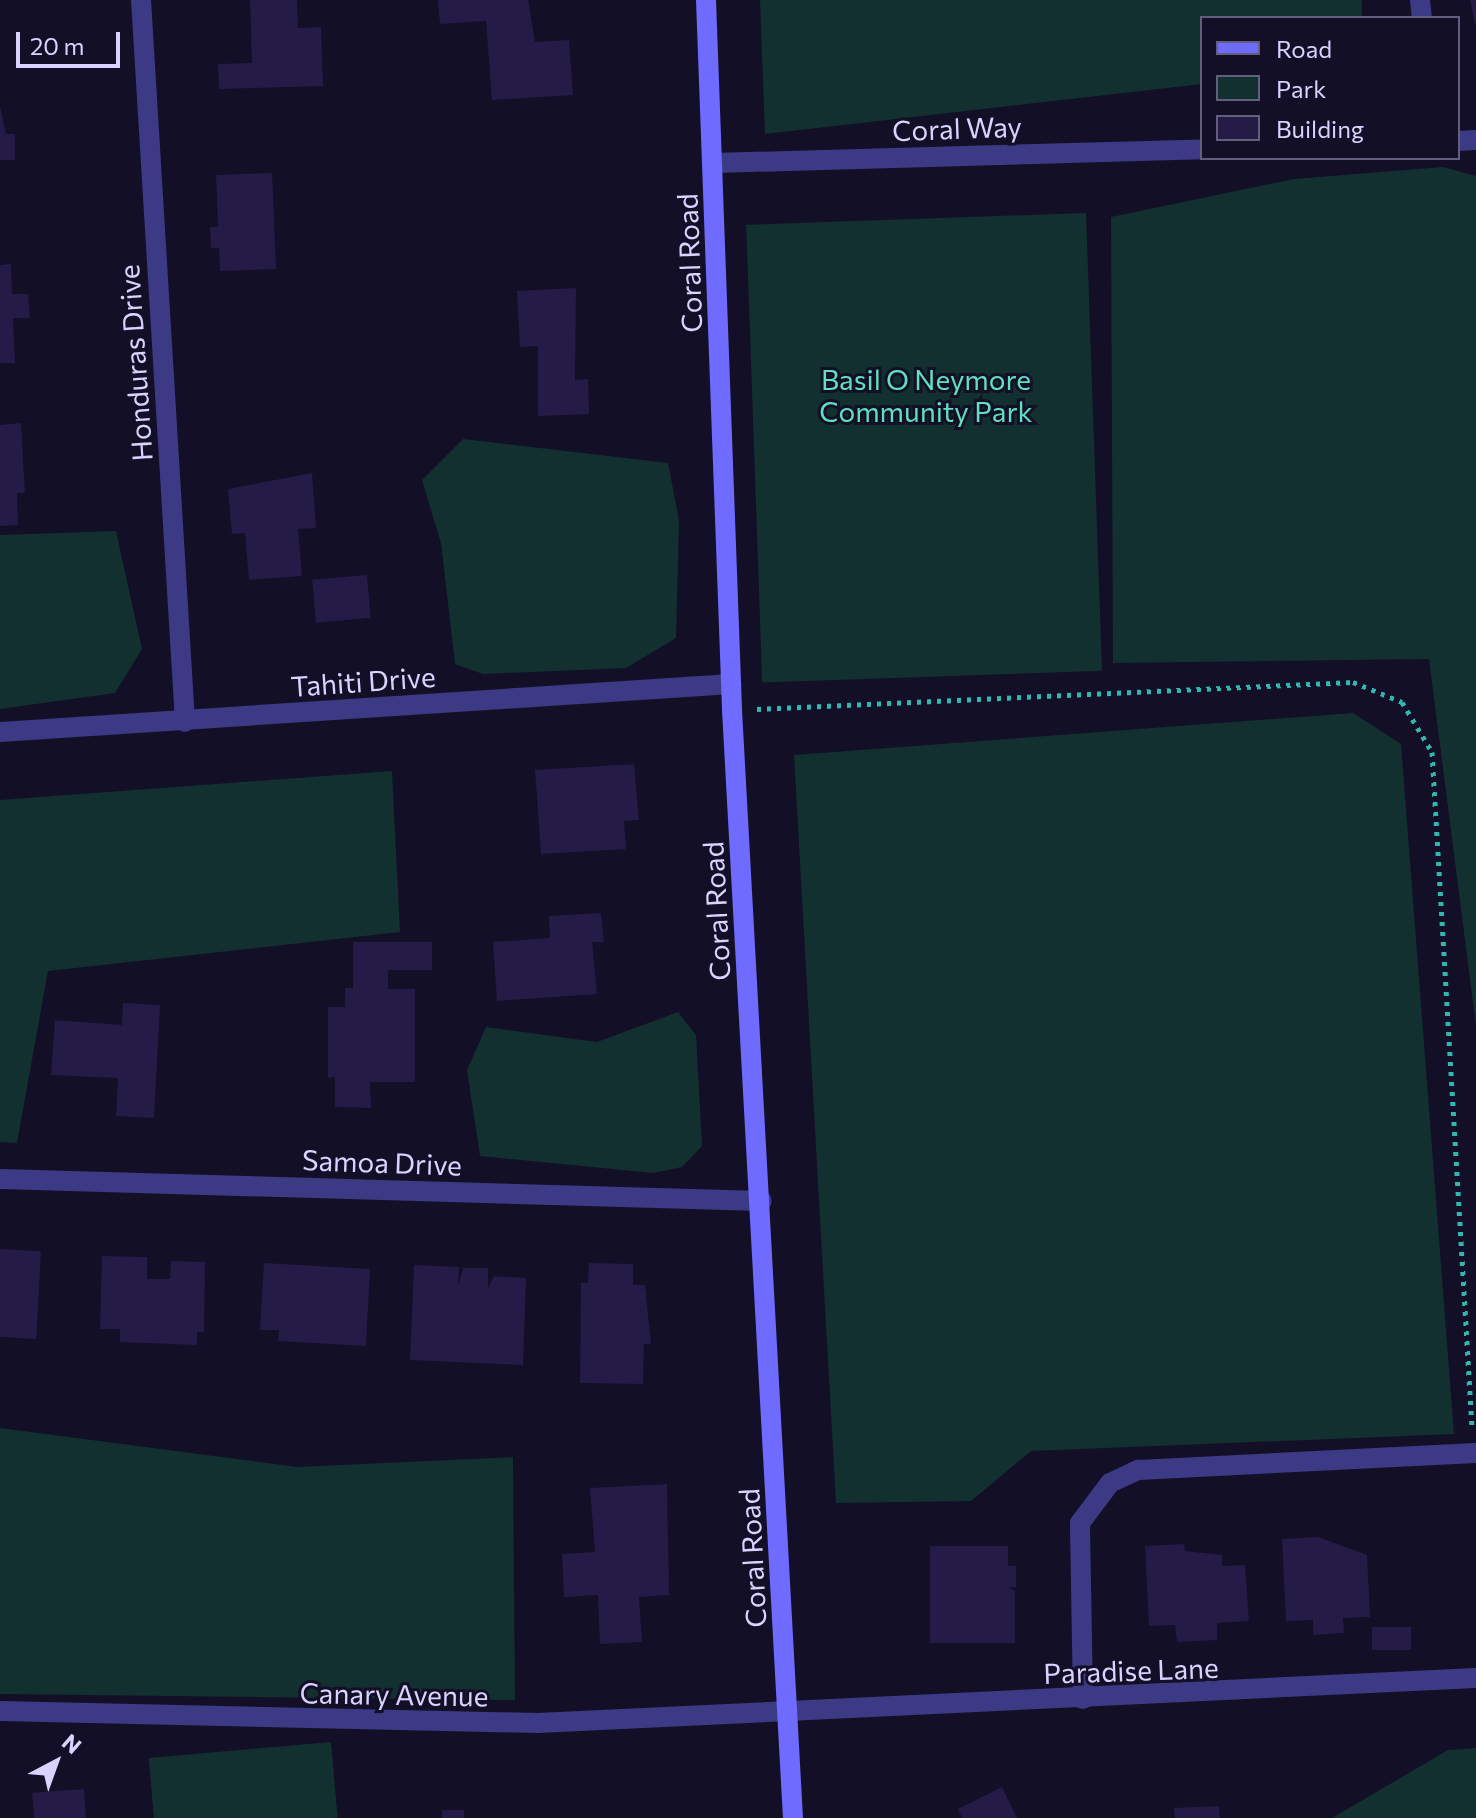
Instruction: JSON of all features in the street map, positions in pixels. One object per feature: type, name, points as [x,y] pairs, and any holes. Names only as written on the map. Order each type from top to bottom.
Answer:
[{"type":"street","name":"Honduras Drive","points":[[141,0],[185,722]]},
{"type":"street","name":"Coral Road","points":[[706,0],[732,710],[762,1201],[793,1818]]},
{"type":"street","name":"Coral Way","points":[[714,163],[1200,149]]},
{"type":"street","name":"Tahiti Drive","points":[[0,732],[731,684]]},
{"type":"street","name":"Samoa Drive","points":[[0,1179],[762,1201]]},
{"type":"street","points":[[1083,1699],[1080,1523],[1110,1483],[1138,1470],[1474,1453]]},
{"type":"street","name":"Paradise Lane","points":[[788,1716],[1476,1678]]},
{"type":"street","name":"Canary Avenue","points":[[0,1711],[538,1723],[788,1716]]},
{"type":"path","points":[[732,710],[1353,682],[1402,702],[1432,752],[1474,1453]]},
{"type":"green space","points":[[760,0],[1362,0],[1362,16],[1200,16],[1200,84],[765,134]]},
{"type":"green space","points":[[1443,167],[1476,176],[1476,1026],[1429,659],[1113,663],[1111,217],[1294,179]]},
{"type":"green space","name":"Basil O Neymore Community Park","points":[[1086,213],[1102,671],[762,683],[746,225]]},
{"type":"green space","points":[[463,439],[668,463],[679,520],[676,638],[626,668],[483,674],[455,664],[441,543],[422,480]]},
{"type":"green space","points":[[116,531],[142,649],[115,693],[0,709],[0,535]]},
{"type":"green space","points":[[1353,713],[1401,744],[1454,1434],[1031,1451],[971,1501],[836,1503],[794,755]]},
{"type":"green space","points":[[392,771],[400,932],[48,971],[17,1143],[0,1142],[0,800]]},
{"type":"green space","points":[[678,1012],[696,1035],[702,1146],[682,1167],[653,1173],[480,1156],[467,1070],[486,1027],[597,1042]]},
{"type":"green space","points":[[0,1428],[297,1467],[513,1457],[515,1700],[0,1694]]},
{"type":"green space","points":[[331,1742],[338,1818],[154,1818],[149,1758]]},
{"type":"green space","points":[[1476,1748],[1476,1818],[1332,1818],[1448,1750]]},
{"type":"building","points":[[250,0],[297,0],[298,28],[321,27],[323,86],[219,89],[218,64],[252,63]]},
{"type":"building","points":[[438,0],[528,0],[535,42],[569,40],[573,95],[492,100],[486,21],[440,24]]},
{"type":"building","points":[[1470,0],[1476,0],[1476,24],[1475,24]]},
{"type":"building","points":[[0,106],[6,134],[15,134],[15,160],[0,160]]},
{"type":"building","points":[[272,173],[276,269],[220,271],[219,248],[211,248],[210,227],[218,227],[216,175]]},
{"type":"building","points":[[11,264],[12,294],[28,294],[30,318],[13,318],[15,363],[0,363],[0,265]]},
{"type":"building","points":[[576,288],[575,380],[588,379],[589,414],[538,416],[538,346],[520,347],[517,291]]},
{"type":"building","points":[[21,423],[25,493],[17,493],[18,525],[0,526],[0,425]]},
{"type":"building","points":[[312,473],[316,528],[298,529],[302,576],[249,580],[245,533],[232,534],[228,489]]},
{"type":"building","points":[[367,575],[371,618],[316,623],[312,580]]},
{"type":"building","points":[[634,764],[639,820],[624,821],[626,849],[541,854],[535,770]]},
{"type":"building","points":[[601,913],[604,942],[592,942],[597,994],[497,1001],[493,942],[550,938],[549,916]]},
{"type":"building","points":[[353,942],[432,942],[432,970],[388,970],[388,989],[415,989],[415,1082],[370,1082],[371,1108],[335,1107],[335,1077],[328,1078],[328,1007],[345,1007],[345,988],[353,988]]},
{"type":"building","points":[[123,1003],[160,1005],[154,1118],[116,1116],[118,1078],[51,1075],[55,1020],[122,1025]]},
{"type":"building","points":[[0,1249],[41,1251],[36,1339],[0,1337]]},
{"type":"building","points":[[102,1256],[147,1257],[147,1279],[170,1279],[171,1261],[205,1262],[204,1332],[197,1332],[197,1345],[120,1342],[120,1329],[100,1329]]},
{"type":"building","points":[[264,1263],[370,1269],[366,1346],[278,1341],[279,1330],[260,1330]]},
{"type":"building","points":[[589,1263],[633,1264],[633,1285],[645,1285],[651,1344],[644,1344],[643,1384],[580,1383],[581,1283],[588,1283]]},
{"type":"building","points":[[414,1265],[459,1267],[458,1287],[463,1268],[488,1268],[488,1288],[494,1276],[526,1278],[523,1365],[410,1360]]},
{"type":"building","points":[[667,1484],[669,1595],[639,1597],[642,1642],[600,1644],[598,1595],[564,1597],[562,1554],[595,1552],[590,1488]]},
{"type":"building","points":[[1318,1537],[1367,1555],[1370,1617],[1343,1618],[1344,1633],[1313,1635],[1313,1620],[1286,1621],[1282,1539]]},
{"type":"building","points":[[1184,1544],[1185,1551],[1222,1555],[1222,1566],[1245,1565],[1249,1621],[1217,1623],[1217,1640],[1177,1642],[1175,1625],[1149,1626],[1145,1546]]},
{"type":"building","points":[[930,1546],[1008,1546],[1008,1566],[1016,1566],[1016,1587],[1008,1587],[1015,1591],[1015,1643],[930,1643]]},
{"type":"building","points":[[1372,1627],[1411,1627],[1411,1650],[1372,1650]]},
{"type":"building","points":[[1002,1787],[1017,1818],[962,1818],[958,1809]]},
{"type":"building","points":[[84,1789],[86,1818],[34,1818],[32,1793]]},
{"type":"building","points":[[1219,1806],[1220,1818],[1175,1818],[1174,1808]]},
{"type":"building","points":[[442,1810],[464,1810],[464,1818],[442,1818]]}]
